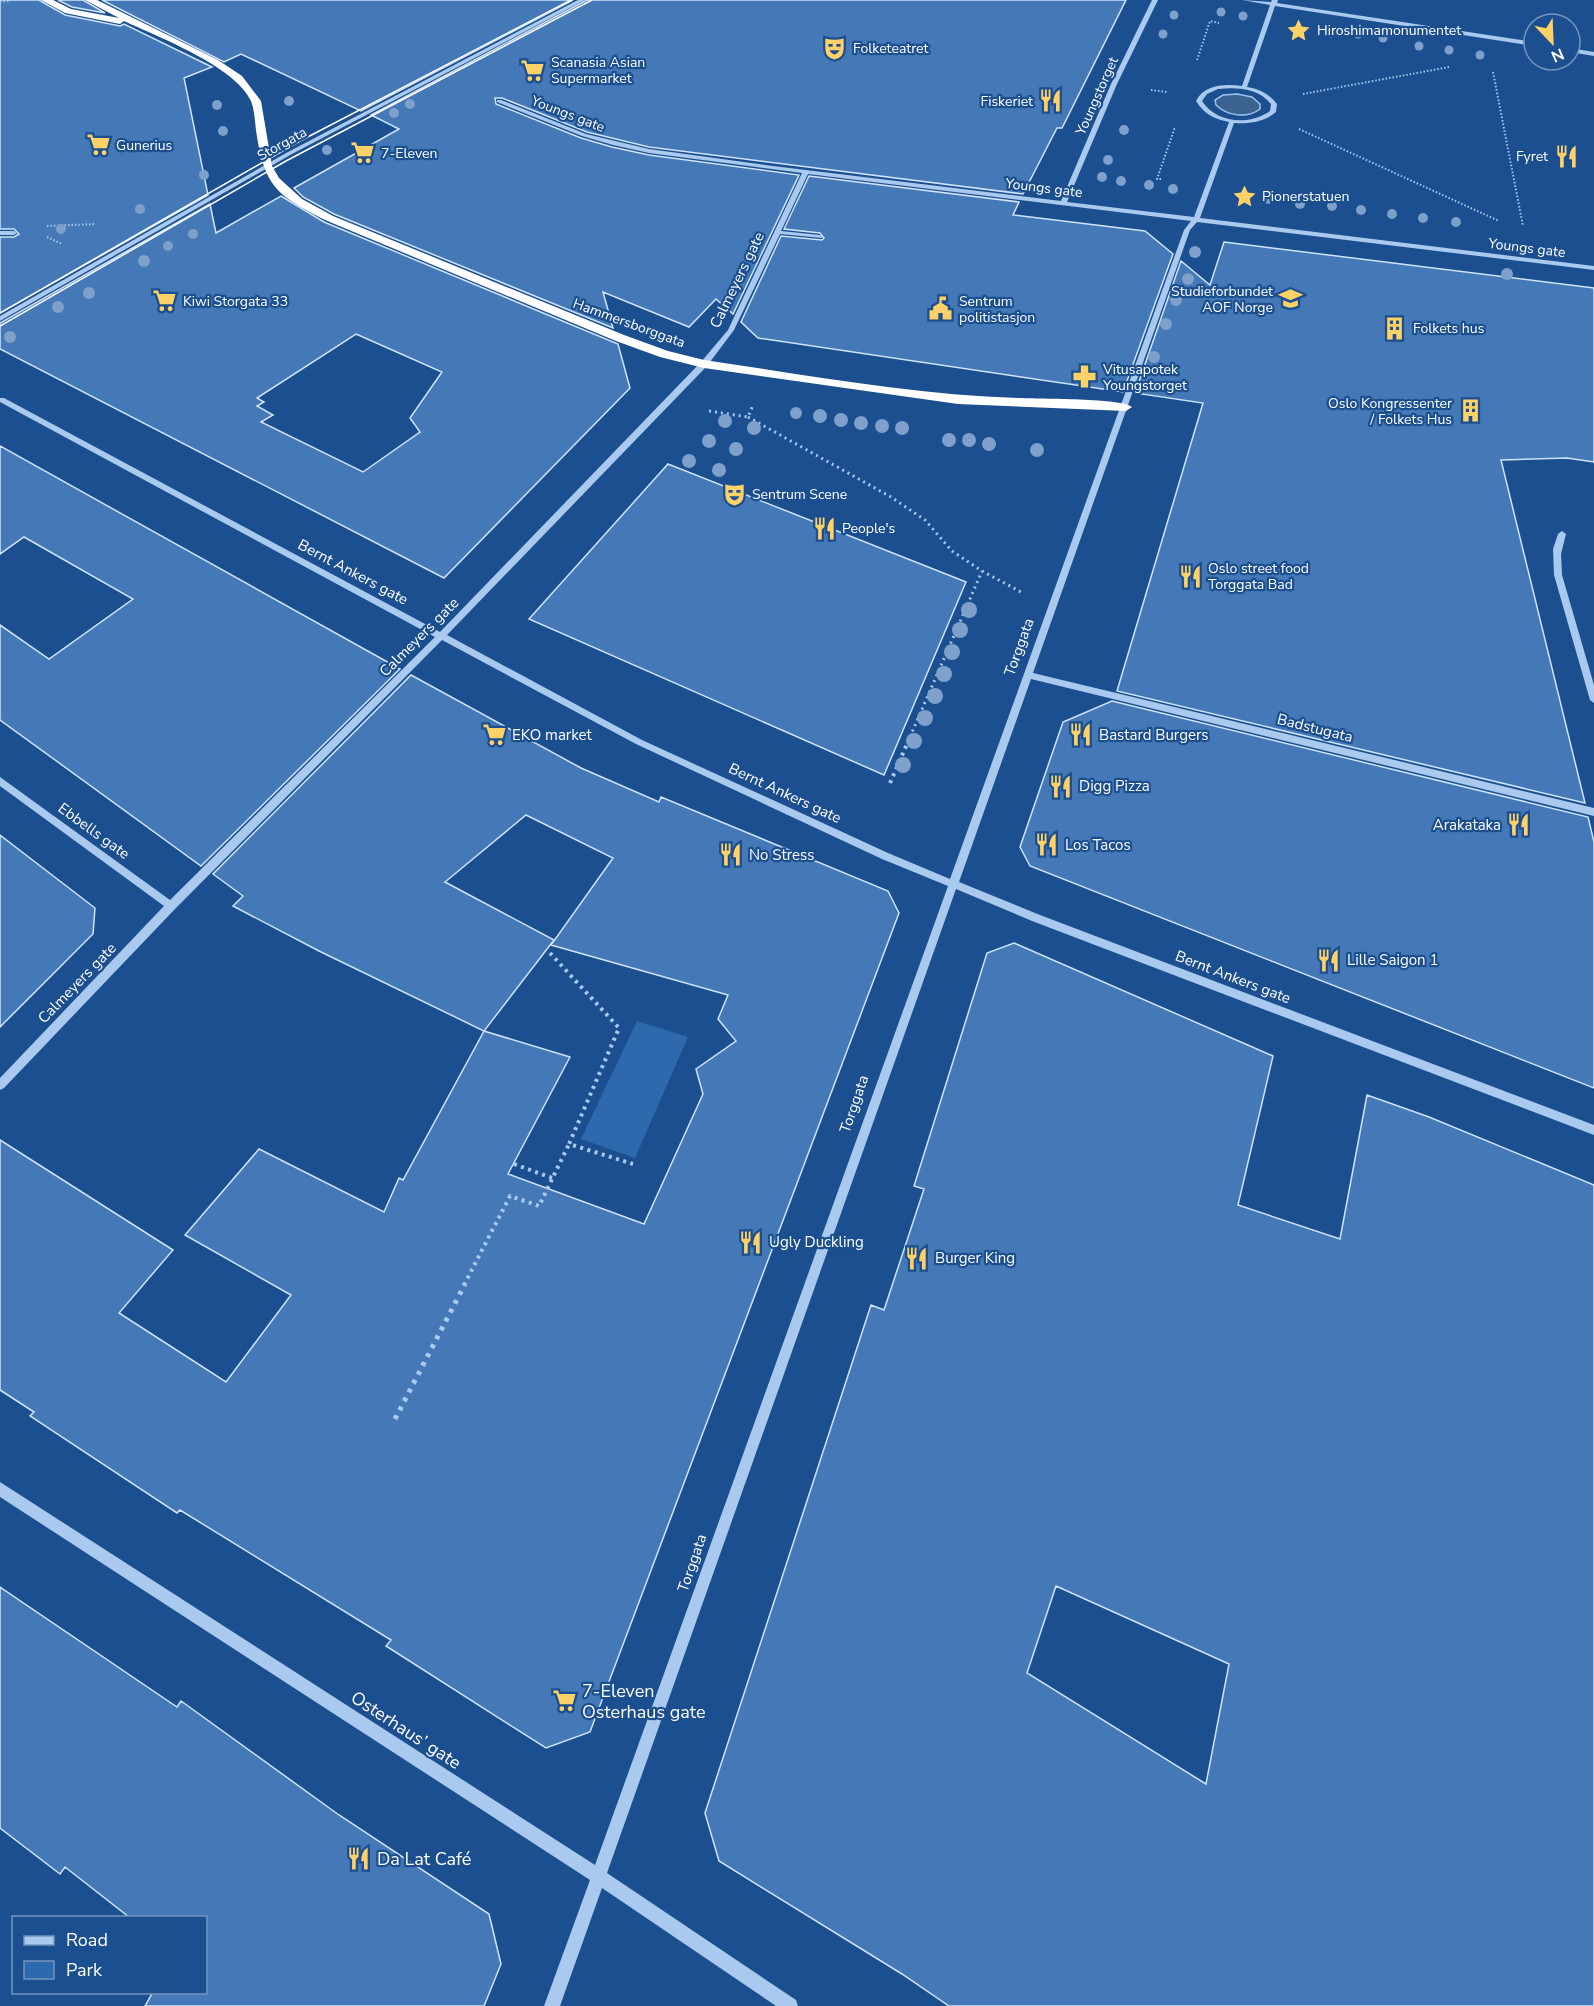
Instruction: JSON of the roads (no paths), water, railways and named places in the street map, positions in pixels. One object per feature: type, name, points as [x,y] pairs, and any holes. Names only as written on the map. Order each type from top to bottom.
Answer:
[{"type":"highway","points":[[46,0],[68,11],[137,24]]},
{"type":"highway","points":[[90,0],[215,62],[246,85],[256,101],[267,166]]},
{"type":"highway","name":"Hammersborggata","points":[[267,166],[274,180],[286,193],[329,218],[664,354],[704,364],[958,400],[1126,407]]},
{"type":"street","name":"Storgata","points":[[0,319],[267,166],[582,0]]},
{"type":"street","name":"Youngstorget","points":[[1063,202],[1114,84],[1155,0]]},
{"type":"street","points":[[1245,0],[1275,2],[1522,42]]},
{"type":"street","points":[[1244,88],[1275,2]]},
{"type":"street","points":[[1214,88],[1244,88],[1262,93],[1272,100],[1275,108],[1269,116],[1257,120],[1232,120],[1209,113],[1201,105],[1200,97],[1214,88]]},
{"type":"street","name":"Youngs gate","points":[[499,100],[584,135],[650,151],[1594,268]]},
{"type":"street","points":[[1197,218],[1232,120]]},
{"type":"street","name":"Calmeyers gate","points":[[0,1085],[171,906],[441,635],[704,364],[731,330],[806,172]]},
{"type":"street","name":"Torggata","points":[[552,2006],[934,934],[954,885],[1103,465],[1126,407],[1187,230],[1197,218]]},
{"type":"street","points":[[777,232],[820,237]]},
{"type":"street","points":[[0,233],[14,233]]},
{"type":"street","name":"Bernt Ankers gate","points":[[1,400],[639,742],[885,856],[954,885],[1594,1131]]},
{"type":"street","points":[[1562,534],[1555,559],[1558,575],[1594,700]]},
{"type":"street","name":"Badstugata","points":[[1028,675],[1594,812]]},
{"type":"street","name":"Ebbells gate","points":[[0,781],[171,906]]},
{"type":"street","name":"Osterhaus’ gate","points":[[0,1489],[599,1877],[790,2006]]},
{"type":"tram line","points":[[0,313],[300,141],[571,0]]},
{"type":"tram line","points":[[0,326],[286,161],[592,0]]},
{"type":"place","name":"Hiroshimamonumentet","points":[[1299,30]]},
{"type":"place","name":"Folketeatret","points":[[835,48]]},
{"type":"place","name":"Scanasia Asian Supermarket","points":[[533,70]]},
{"type":"place","name":"Fiskeriet","points":[[1051,101]]},
{"type":"place","name":"Gunerius","points":[[98,145]]},
{"type":"place","name":"7-Eleven","points":[[363,153]]},
{"type":"place","name":"Fyret","points":[[1566,156]]},
{"type":"place","name":"Pionerstatuen","points":[[1244,196]]},
{"type":"place","name":"Studieforbundet AOF Norge","points":[[1291,299]]},
{"type":"place","name":"Kiwi Storgata 33","points":[[165,301]]},
{"type":"place","name":"Sentrum politistasjon","points":[[941,309]]},
{"type":"place","name":"Folkets hus","points":[[1395,328]]},
{"type":"place","name":"Vitusapotek Youngstorget","points":[[1085,377]]},
{"type":"place","name":"Oslo Kongressenter / Folkets Hus","points":[[1470,411]]},
{"type":"place","name":"Sentrum Scene","points":[[734,494]]},
{"type":"place","name":"People's","points":[[824,528]]},
{"type":"place","name":"Oslo street food Torggata Bad","points":[[1190,576]]},
{"type":"place","name":"EKO market","points":[[494,735]]},
{"type":"place","name":"Bastard Burgers","points":[[1081,735]]},
{"type":"place","name":"Digg Pizza","points":[[1061,786]]},
{"type":"place","name":"Arakataka","points":[[1519,825]]},
{"type":"place","name":"Los Tacos","points":[[1047,845]]},
{"type":"place","name":"No Stress","points":[[731,855]]},
{"type":"place","name":"Lille Saigon 1","points":[[1329,960]]},
{"type":"place","name":"Ugly Duckling","points":[[751,1242]]},
{"type":"place","name":"Burger King","points":[[917,1258]]},
{"type":"place","name":"7-Eleven Osterhaus gate","points":[[564,1701]]},
{"type":"place","name":"Da Lat Café","points":[[359,1859]]}]
